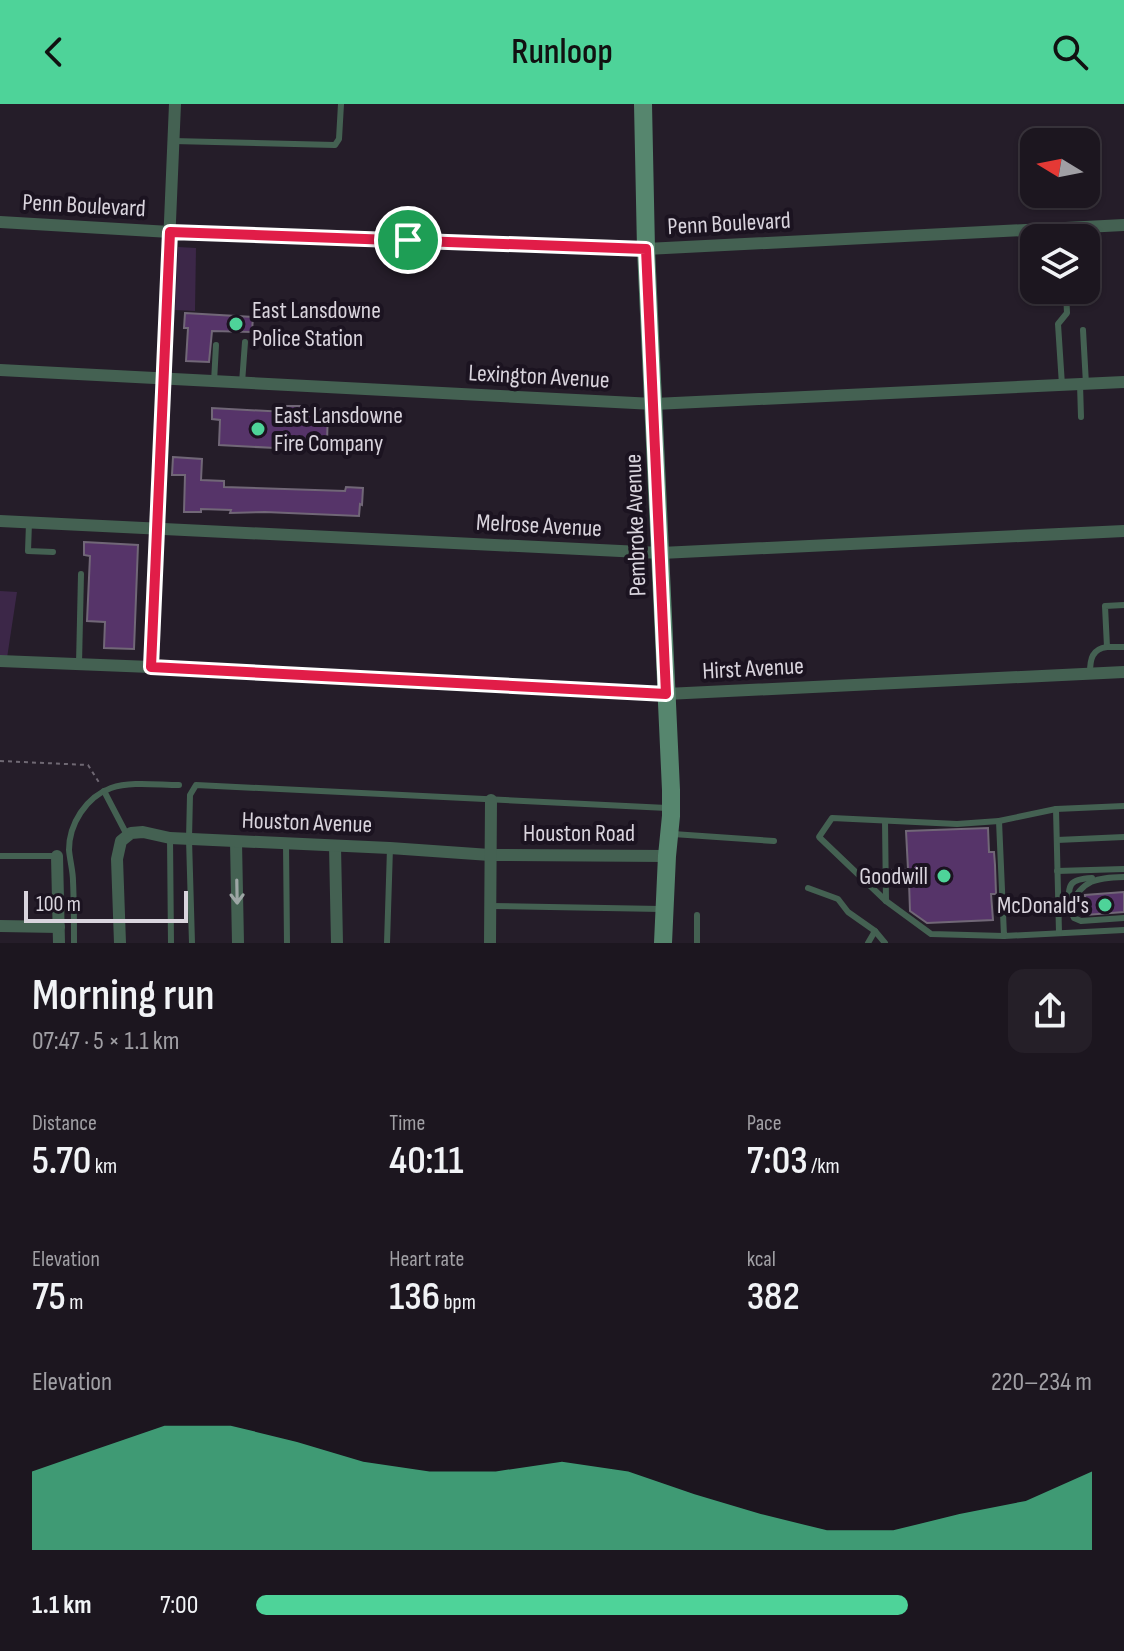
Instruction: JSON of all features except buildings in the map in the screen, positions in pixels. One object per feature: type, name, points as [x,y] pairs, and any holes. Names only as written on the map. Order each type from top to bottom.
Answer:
[{"type":"street","points":[[151,667],[175,104]]},
{"type":"street","name":"Pembroke Avenue","points":[[643,104],[646,249],[671,808],[663,943]]},
{"type":"street","name":"Penn Boulevard","points":[[0,222],[170,232],[646,249],[1020,235]]},
{"type":"street","name":"Penn Boulevard","points":[[1100,228],[1124,225]]},
{"type":"street","name":"Lexington Avenue","points":[[0,370],[654,404],[1124,382]]},
{"type":"street","name":"Melrose Avenue","points":[[0,521],[661,553],[1124,531]]},
{"type":"street","name":"Hirst Avenue","points":[[0,661],[666,694],[1124,672]]},
{"type":"street","points":[[490,943],[491,800]]},
{"type":"street","name":"Houston Avenue","points":[[125,836],[143,832],[170,838],[490,855]]},
{"type":"street","points":[[120,943],[117,859],[125,836]]},
{"type":"street","points":[[236,842],[238,943]]},
{"type":"street","points":[[335,846],[337,943]]},
{"type":"street","name":"Houston Road","points":[[490,855],[667,856]]},
{"type":"street","points":[[57,856],[59,943]]},
{"type":"street","points":[[0,926],[59,927]]},
{"type":"lane","points":[[173,141],[335,145],[339,139],[341,104]]},
{"type":"lane","points":[[1062,385],[1058,324],[1067,313],[1067,304]]},
{"type":"lane","points":[[1081,417],[1083,330]]},
{"type":"lane","points":[[242,383],[245,342]]},
{"type":"lane","points":[[214,382],[216,345]]},
{"type":"lane","points":[[29,523],[28,551],[53,552]]},
{"type":"lane","points":[[79,664],[81,574]]},
{"type":"lane","points":[[1107,647],[1105,606],[1124,605]]},
{"type":"lane","points":[[1090,674],[1090,661],[1099,648],[1124,647]]},
{"type":"lane","points":[[74,943],[73,876],[69,847],[71,830],[78,817],[89,801],[104,791],[122,785],[179,785]]},
{"type":"lane","points":[[192,943],[190,795],[196,785],[671,808]]},
{"type":"lane","points":[[104,791],[125,836]]},
{"type":"lane","points":[[1124,806],[1056,809],[999,821],[957,824],[832,818],[819,837],[886,901],[931,934],[1004,936],[1124,930]]},
{"type":"lane","points":[[1056,809],[1059,933]]},
{"type":"lane","points":[[885,821],[886,901]]},
{"type":"lane","points":[[999,821],[1004,936]]},
{"type":"lane","points":[[669,834],[774,841]]},
{"type":"lane","points":[[1057,840],[1124,837]]},
{"type":"lane","points":[[170,838],[171,943]]},
{"type":"lane","points":[[286,844],[287,943]]},
{"type":"lane","points":[[387,943],[390,848]]},
{"type":"lane","points":[[0,856],[57,856]]},
{"type":"lane","points":[[1057,871],[1124,869]]},
{"type":"lane","points":[[1069,907],[1086,885],[1099,877]]},
{"type":"lane","points":[[1124,877],[1076,880],[1068,890],[1069,907],[1074,918],[1081,921],[1124,918]]},
{"type":"lane","points":[[808,888],[838,899],[848,912],[875,931],[885,943]]},
{"type":"lane","points":[[490,906],[664,909]]},
{"type":"lane","points":[[697,915],[697,943]]},
{"type":"lane","points":[[868,943],[875,931]]},
{"type":"path","points":[[0,761],[88,765],[104,791]]},
{"type":"shaded area","points":[[178,247],[196,248],[195,311],[175,310]]},
{"type":"shaded area","points":[[0,591],[17,592],[7,658],[0,657]]},
{"type":"place","name":"East Lansdowne Police Station","points":[[236,324]]},
{"type":"place","name":"East Lansdowne Fire Company","points":[[258,429]]},
{"type":"place","name":"Goodwill","points":[[944,876]]},
{"type":"place","name":"McDonald's","points":[[1105,905]]},
{"type":"route","points":[[170,232],[408,240],[646,249],[666,694],[151,667],[170,232]]}]
